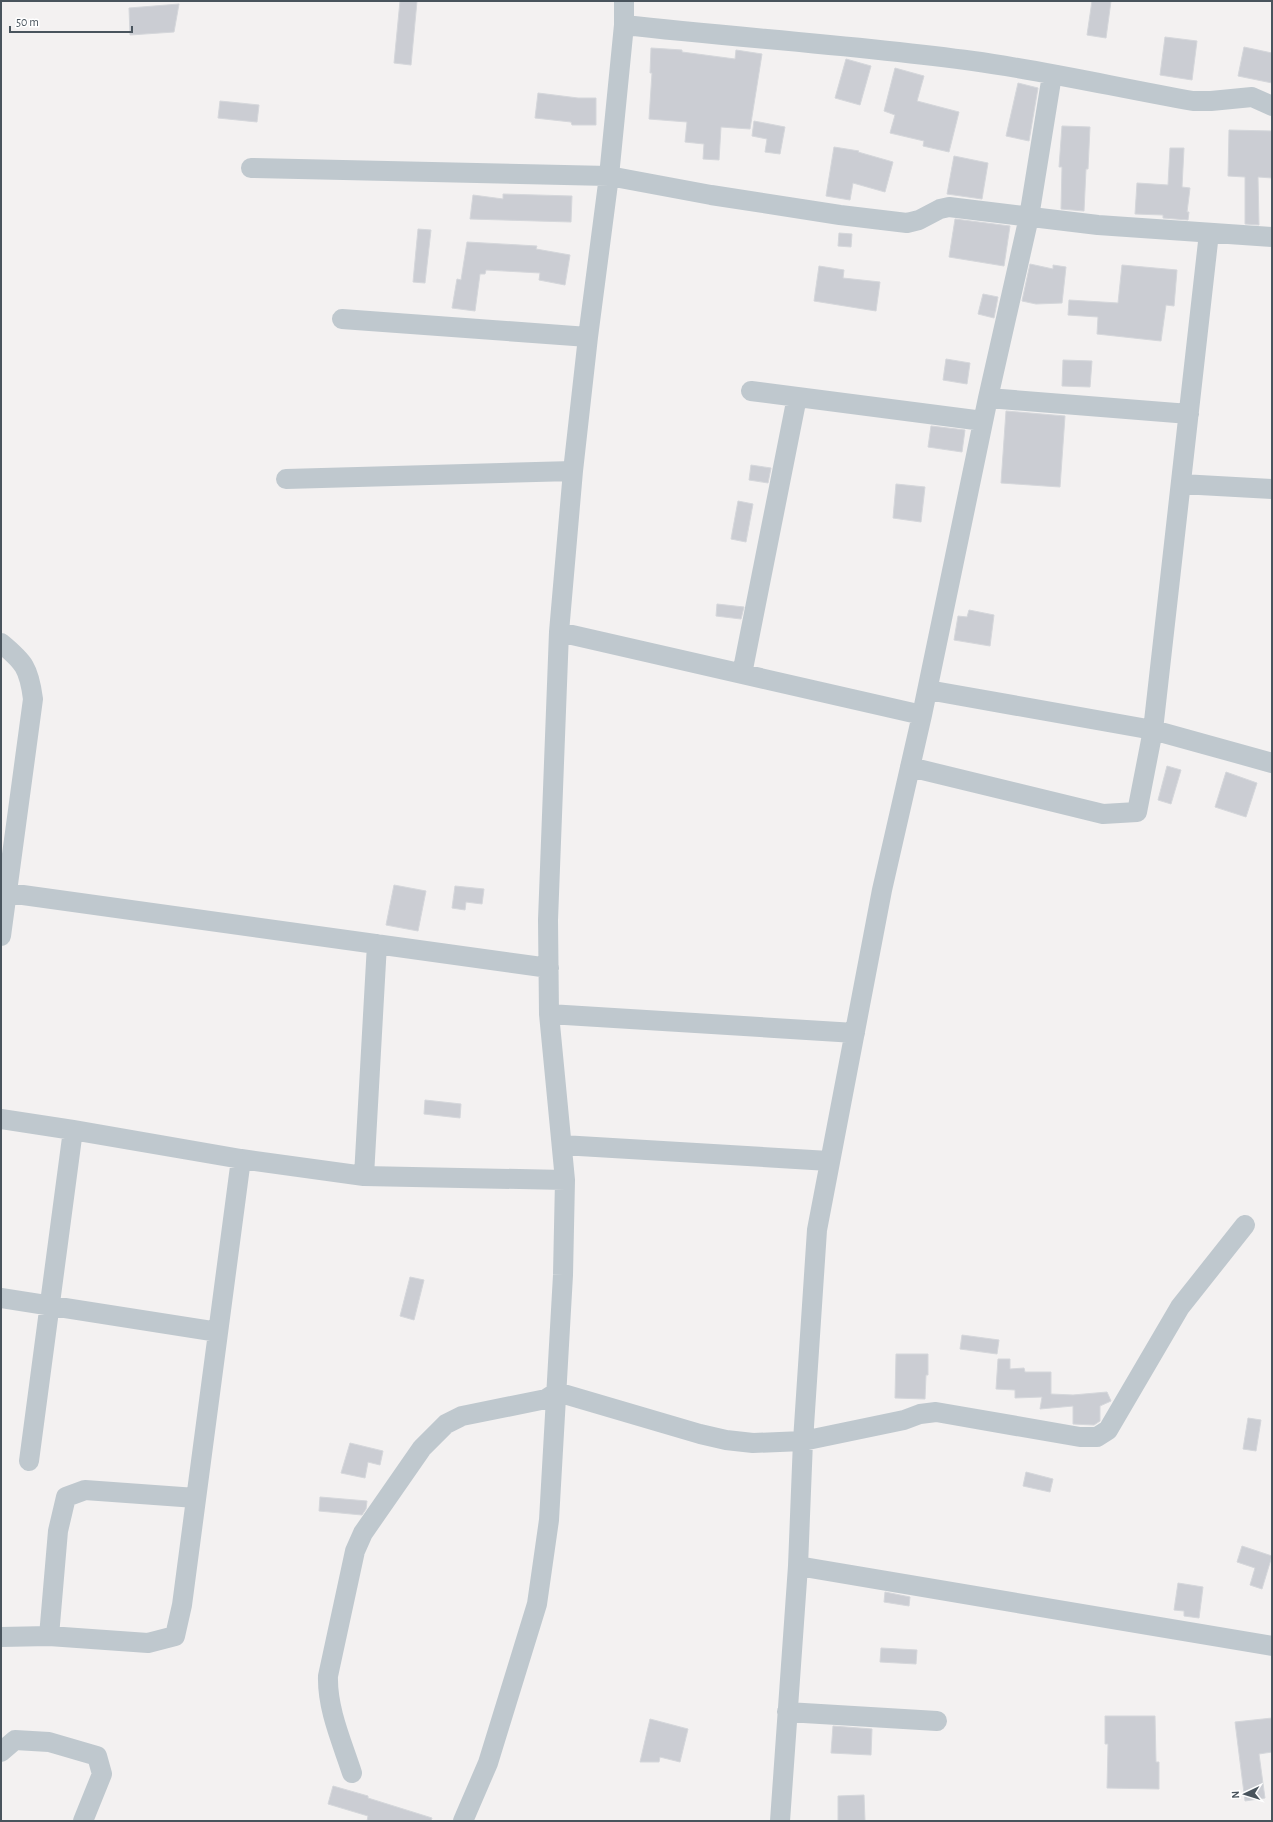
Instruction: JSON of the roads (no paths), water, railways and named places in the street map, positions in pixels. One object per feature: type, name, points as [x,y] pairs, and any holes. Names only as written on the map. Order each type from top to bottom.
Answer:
[{"type":"street","points":[[463,1821],[488,1762],[537,1604],[548,1520],[563,1275],[565,1180],[549,1014],[548,920],[559,632],[588,337],[609,176],[624,25],[624,1]]},
{"type":"street","points":[[624,25],[701,34],[850,46],[974,61],[1192,101],[1211,101],[1252,97],[1272,106]]},
{"type":"street","points":[[780,1821],[798,1566],[803,1441],[817,1230],[882,890],[928,690],[983,421],[1029,217],[1052,75]]},
{"type":"street","points":[[251,168],[609,176],[711,195],[840,215],[907,223],[919,220],[940,209],[949,207],[1098,225],[1209,234],[1272,237]]},
{"type":"street","points":[[910,767],[1103,814],[1137,812],[1153,730],[1209,234]]},
{"type":"street","points":[[342,319],[588,337]]},
{"type":"street","points":[[751,391],[983,421]]},
{"type":"street","points":[[742,674],[797,397]]},
{"type":"street","points":[[988,398],[1189,414]]},
{"type":"street","points":[[286,479],[574,471]]},
{"type":"street","points":[[1181,484],[1272,489]]},
{"type":"street","points":[[559,632],[922,715]]},
{"type":"street","points":[[1,643],[20,659],[31,683],[32,699],[4,892],[1,936]]},
{"type":"street","points":[[928,690],[1153,730],[1272,763]]},
{"type":"street","points":[[4,892],[549,968]]},
{"type":"street","points":[[364,1176],[377,944]]},
{"type":"street","points":[[549,1014],[855,1033]]},
{"type":"street","points":[[1,1119],[241,1159],[364,1176],[565,1180]]},
{"type":"street","points":[[29,1460],[73,1130]]},
{"type":"street","points":[[562,1145],[830,1161]]},
{"type":"street","points":[[1,1637],[49,1636],[148,1643],[175,1636],[182,1605],[241,1159]]},
{"type":"street","points":[[352,1773],[330,1702],[328,1682],[355,1551],[363,1533],[422,1448],[446,1424],[462,1416],[546,1399],[557,1392],[700,1434],[726,1440],[753,1443],[803,1441],[904,1420],[920,1414],[936,1412],[1080,1436],[1097,1437],[1108,1430],[1180,1307],[1245,1225]]},
{"type":"street","points":[[1,1298],[218,1332]]},
{"type":"street","points":[[49,1636],[58,1531],[66,1497],[85,1490],[196,1498]]},
{"type":"street","points":[[798,1566],[1272,1646]]},
{"type":"street","points":[[787,1712],[937,1721]]},
{"type":"street","points":[[1,1752],[15,1740],[49,1742],[98,1756],[102,1774],[83,1821]]}]
